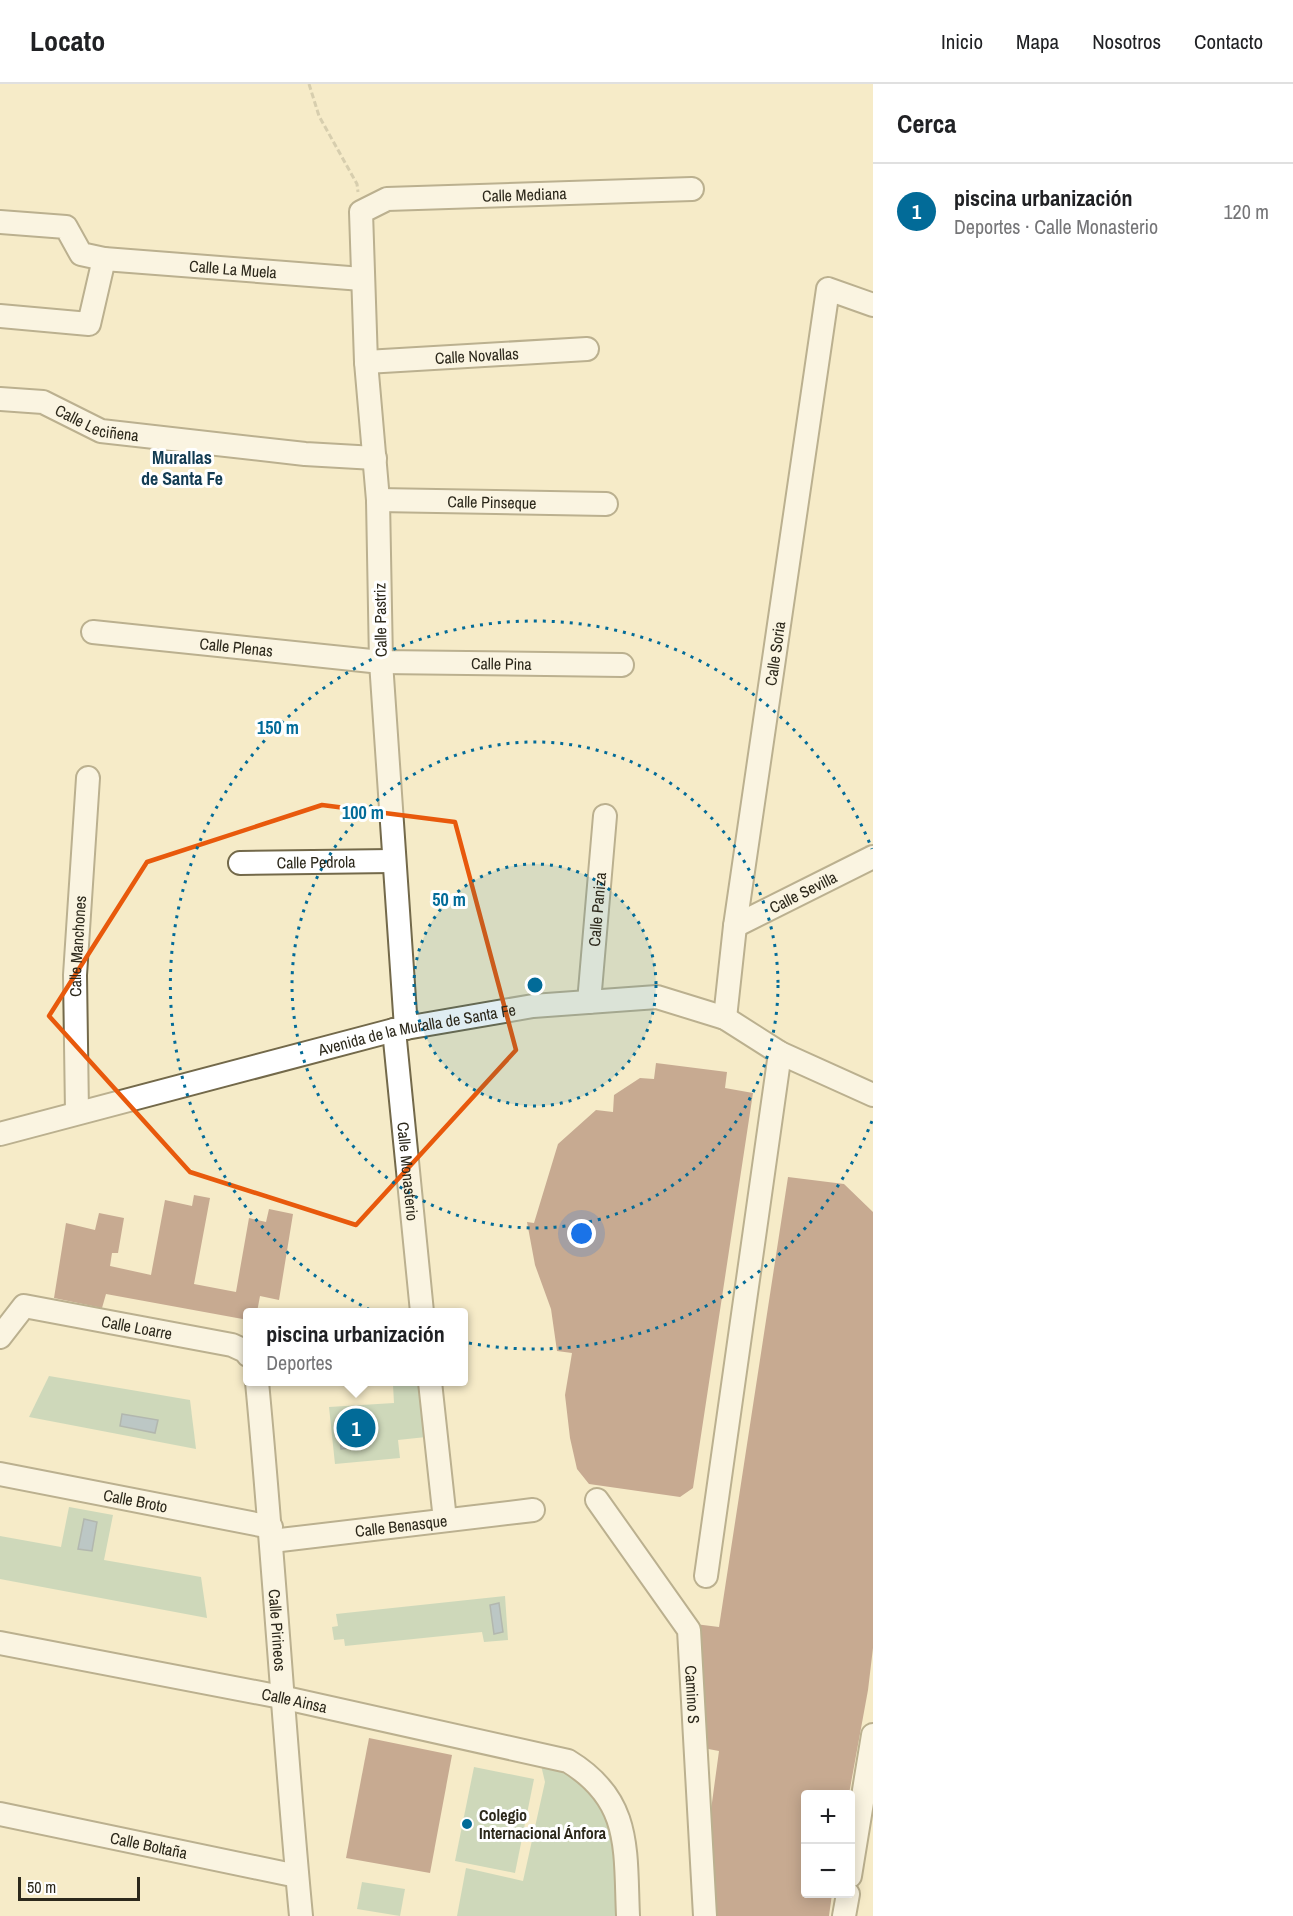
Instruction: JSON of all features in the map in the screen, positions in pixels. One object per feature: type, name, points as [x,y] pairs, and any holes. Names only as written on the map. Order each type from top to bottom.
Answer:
[{"type":"street","name":"Calle Mediana","points":[[361,212],[387,199],[692,189]]},
{"type":"street","name":"Calle Pastriz","points":[[361,212],[366,362],[378,500],[381,662],[400,1029]]},
{"type":"street","name":"Calle La Muela","points":[[0,222],[66,227],[81,254],[104,259],[362,279]]},
{"type":"street","points":[[0,316],[89,324],[104,259]]},
{"type":"street","name":"Calle Soria","points":[[725,1018],[735,926],[828,289],[873,305]]},
{"type":"street","name":"Calle Novallas","points":[[366,362],[587,349]]},
{"type":"street","name":"Calle Leciñena","points":[[0,399],[43,402],[101,430],[305,454],[375,458]]},
{"type":"street","name":"Calle Pinseque","points":[[378,500],[606,504]]},
{"type":"street","name":"Calle Plenas","points":[[93,632],[381,662]]},
{"type":"street","name":"Calle Pina","points":[[381,662],[622,665]]},
{"type":"street","name":"Calle Manchones","points":[[77,1112],[75,975],[88,778]]},
{"type":"street","name":"Calle Paniza","points":[[589,1002],[604,816]]},
{"type":"street","name":"Calle Sevilla","points":[[735,926],[873,857]]},
{"type":"street","name":"Calle Pedrola","points":[[240,862],[392,861]]},
{"type":"street","name":"Avenida de la Muralla de Santa Fe","points":[[0,1134],[400,1029],[533,1006],[657,997],[725,1018],[780,1053],[868,1095]]},
{"type":"street","name":"Calle Monasterio","points":[[400,1029],[422,1308]]},
{"type":"street","points":[[706,1576],[780,1053]]},
{"type":"street","name":"Calle Loarre","points":[[0,1337],[24,1306],[232,1345],[243,1350]]},
{"type":"street","name":"Calle Pirineos","points":[[257,1386],[271,1534],[281,1697],[301,1916]]},
{"type":"street","points":[[430,1386],[445,1520]]},
{"type":"street","name":"Calle Broto","points":[[0,1474],[271,1534]]},
{"type":"street","name":"Camino S","points":[[597,1500],[689,1630],[705,1916]]},
{"type":"street","name":"Calle Benasque","points":[[271,1534],[445,1520],[533,1510]]},
{"type":"street","name":"Calle Ainsa","points":[[0,1642],[281,1697],[552,1755],[568,1761],[584,1771],[612,1801],[625,1847],[627,1916]]},
{"type":"street","points":[[855,1845],[873,1735]]},
{"type":"street","name":"Calle Boltaña","points":[[0,1814],[297,1876]]},
{"type":"street","points":[[844,1916],[847,1898]]},
{"type":"path","points":[[309,84],[319,116],[357,184],[361,212]]},
{"type":"highlighted area","points":[[322,805],[455,822],[516,1050],[356,1225],[190,1172],[49,1016],[147,862]]},
{"type":"green space","points":[[49,1376],[190,1400],[196,1449],[29,1417]]},
{"type":"green space","points":[[393,1386],[420,1386],[426,1437],[398,1440],[400,1458],[335,1464],[329,1407],[394,1403]]},
{"type":"green space","points":[[69,1507],[113,1515],[104,1560],[201,1577],[207,1618],[0,1579],[0,1536],[61,1547]]},
{"type":"green space","points":[[505,1596],[508,1640],[484,1642],[482,1632],[345,1646],[344,1639],[334,1640],[332,1627],[338,1626],[336,1614]]},
{"type":"green space","points":[[540,1761],[584,1781],[609,1814],[615,1834],[617,1916],[457,1916],[466,1868],[523,1881],[545,1782]]},
{"type":"green space","points":[[474,1767],[534,1779],[515,1873],[455,1861]]},
{"type":"green space","points":[[362,1882],[405,1889],[400,1916],[357,1909]]},
{"type":"water","points":[[122,1414],[158,1420],[155,1433],[120,1426]]},
{"type":"water","points":[[373,1415],[374,1437],[351,1440],[352,1448],[341,1449],[338,1419]]},
{"type":"water","points":[[84,1519],[97,1522],[92,1551],[78,1549]]},
{"type":"water","points":[[499,1603],[503,1632],[494,1634],[490,1605]]},
{"type":"building","points":[[656,1063],[727,1072],[725,1088],[753,1093],[693,1488],[680,1497],[589,1484],[577,1469],[570,1438],[565,1395],[572,1353],[557,1351],[551,1309],[535,1265],[527,1222],[534,1223],[558,1144],[596,1110],[613,1112],[614,1095],[640,1078],[654,1079]]},
{"type":"building","points":[[788,1177],[844,1184],[873,1212],[873,1648],[868,1690],[850,1790],[801,1790],[801,1898],[831,1898],[829,1916],[710,1916],[708,1832],[719,1751],[703,1748],[695,1624],[719,1627]]},
{"type":"building","points":[[194,1195],[210,1198],[194,1284],[236,1292],[249,1218],[266,1222],[269,1209],[293,1214],[279,1300],[260,1296],[258,1308],[243,1308],[243,1319],[106,1294],[102,1308],[54,1298],[66,1223],[95,1230],[99,1213],[124,1218],[118,1253],[112,1253],[110,1266],[151,1275],[165,1200],[192,1206]]},
{"type":"building","points":[[369,1738],[452,1755],[430,1873],[346,1858]]},
{"type":"place","name":"piscina urbanización","points":[[356,1428]]},
{"type":"place","name":"Colegio Internacional Ánfora","points":[[467,1824]]},
{"type":"district","name":"Murallas de Santa Fe","points":[[182,468]]}]
